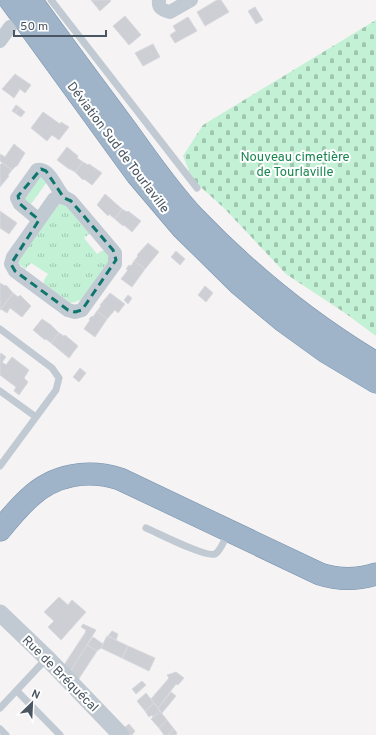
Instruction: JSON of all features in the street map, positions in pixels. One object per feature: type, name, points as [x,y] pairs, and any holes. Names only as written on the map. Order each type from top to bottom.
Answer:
[{"type":"highway","name":"Déviation Sud de Tourlaville","points":[[10,0],[137,175],[182,228],[240,285],[284,321],[326,352],[376,382]]},
{"type":"highway","name":"Déviation Sud de Tourlaville","points":[[31,0],[152,166],[194,217],[248,270],[278,296],[309,320],[376,363]]},
{"type":"highway","points":[[278,296],[314,312],[376,351]]},
{"type":"highway","points":[[326,352],[376,394]]},
{"type":"highway","points":[[0,530],[29,498],[40,489],[65,477],[93,473],[108,475],[120,479],[320,574],[334,578],[349,579],[362,578],[376,574]]},
{"type":"street","points":[[159,0],[159,7],[163,11],[170,12],[191,0]]},
{"type":"street","points":[[0,41],[10,28]]},
{"type":"street","points":[[39,220],[20,204],[17,198],[36,170],[40,169],[46,171],[64,198]]},
{"type":"street","points":[[59,197],[64,198],[71,201],[113,250],[116,256],[116,264],[82,310],[75,312],[68,310],[15,271],[6,262],[13,257],[54,199],[59,197]]},
{"type":"street","name":"Rue de Bréquécal","points":[[0,613],[47,658],[121,735]]},
{"type":"lane","points":[[51,0],[197,188]]},
{"type":"lane","points":[[0,329],[52,368],[59,378],[56,390],[0,466]]},
{"type":"lane","points":[[0,391],[36,417]]},
{"type":"lane","points":[[146,528],[200,552],[210,554],[215,554],[218,551],[228,531]]},
{"type":"lane","points":[[0,708],[47,658]]},
{"type":"lane","points":[[17,691],[60,735]]},
{"type":"lane","points":[[0,729],[6,735]]},
{"type":"highlighted area","points":[[41,169],[46,171],[64,198],[71,201],[113,250],[116,260],[82,310],[75,312],[68,310],[15,271],[11,264],[39,220],[20,204],[18,196]]},
{"type":"green space","name":"Nouveau cimetière de Tourlaville","points":[[376,20],[376,336],[345,313],[286,274],[225,209],[193,180],[183,156],[203,125]]},
{"type":"green space","points":[[37,174],[47,182],[31,204],[24,199]]},
{"type":"green space","points":[[63,204],[68,206],[90,231],[84,238],[97,254],[103,250],[108,253],[109,261],[81,300],[71,303],[44,284],[44,280],[48,274],[31,263],[25,269],[18,263],[18,255],[58,205]]},
{"type":"building","points":[[91,0],[110,0],[111,1],[100,11]]},
{"type":"building","points":[[217,0],[221,0],[229,12],[205,26],[197,12]]},
{"type":"building","points":[[255,7],[263,20],[256,24],[248,11]]},
{"type":"building","points":[[125,16],[141,35],[129,45],[113,26]]},
{"type":"building","points":[[188,17],[197,31],[175,43],[170,35],[176,31],[173,26]]},
{"type":"building","points":[[153,44],[160,57],[143,66],[135,53]]},
{"type":"building","points":[[15,74],[31,85],[25,93],[20,89],[14,98],[2,89]]},
{"type":"building","points":[[16,105],[19,107],[15,113],[12,111]]},
{"type":"building","points":[[19,107],[25,112],[21,117],[15,113]]},
{"type":"building","points":[[43,112],[60,124],[61,122],[69,127],[59,140],[52,135],[47,141],[31,128]]},
{"type":"building","points":[[14,144],[25,153],[17,166],[12,170],[0,161],[0,154],[5,157]]},
{"type":"building","points":[[67,147],[83,162],[75,172],[57,160]]},
{"type":"building","points":[[83,162],[88,165],[89,164],[102,173],[92,185],[84,179],[83,180],[75,172]]},
{"type":"building","points":[[2,163],[12,170],[0,187],[0,165]]},
{"type":"building","points":[[105,194],[122,209],[115,219],[109,214],[108,216],[97,205]]},
{"type":"building","points":[[122,209],[127,212],[128,211],[141,221],[132,232],[115,219]]},
{"type":"building","points":[[0,211],[17,223],[9,234],[0,228]]},
{"type":"building","points":[[148,243],[159,252],[145,269],[134,261],[138,256],[137,255]]},
{"type":"building","points":[[176,251],[185,259],[180,265],[171,257]]},
{"type":"building","points":[[134,261],[145,269],[132,287],[121,279],[128,270],[126,269],[129,265],[131,266]]},
{"type":"building","points":[[0,283],[5,286],[6,285],[13,293],[0,310]]},
{"type":"building","points":[[205,286],[213,293],[206,302],[198,295]]},
{"type":"building","points":[[13,293],[18,297],[20,295],[31,306],[22,317],[10,308],[7,313],[1,309]]},
{"type":"building","points":[[110,293],[125,304],[118,313],[115,310],[107,319],[97,311]]},
{"type":"building","points":[[128,295],[132,298],[128,304],[124,300]]},
{"type":"building","points":[[97,311],[107,319],[95,337],[84,329],[90,320],[89,319],[92,316],[93,317]]},
{"type":"building","points":[[42,319],[59,333],[51,343],[33,330]]},
{"type":"building","points":[[59,333],[64,336],[65,335],[78,346],[69,358],[51,343]]},
{"type":"building","points":[[1,353],[6,357],[2,362],[6,365],[12,357],[29,370],[24,378],[28,382],[19,395],[14,391],[16,387],[0,375]]},
{"type":"building","points":[[80,368],[86,373],[79,382],[73,377]]},
{"type":"building","points":[[59,597],[68,605],[72,600],[86,612],[61,640],[48,627],[54,621],[44,612]]},
{"type":"building","points":[[83,624],[96,630],[70,672],[64,665],[85,633],[86,630],[81,627]]},
{"type":"building","points":[[112,631],[118,634],[116,640],[108,636]]},
{"type":"building","points":[[107,636],[128,646],[122,658],[101,648]]},
{"type":"building","points":[[93,637],[103,644],[97,651],[87,645]]},
{"type":"building","points":[[87,645],[97,651],[78,680],[70,672]]},
{"type":"building","points":[[128,646],[155,658],[149,671],[122,658]]},
{"type":"building","points":[[176,672],[184,678],[178,685],[176,684],[158,708],[151,699],[169,678],[167,675]]},
{"type":"building","points":[[142,681],[146,685],[136,694],[132,689]]},
{"type":"building","points":[[171,692],[176,696],[162,713],[158,708]]},
{"type":"building","points":[[146,693],[154,703],[145,711],[137,701]]},
{"type":"building","points":[[154,703],[160,711],[153,717],[152,715],[149,717],[145,711]]},
{"type":"building","points":[[160,711],[167,720],[159,728],[151,719]]},
{"type":"building","points":[[167,720],[174,729],[167,735],[164,735],[159,728]]},
{"type":"building","points":[[129,724],[135,731],[132,735],[130,735],[124,728]]},
{"type":"building","points":[[174,729],[177,733],[176,735],[167,735]]}]
